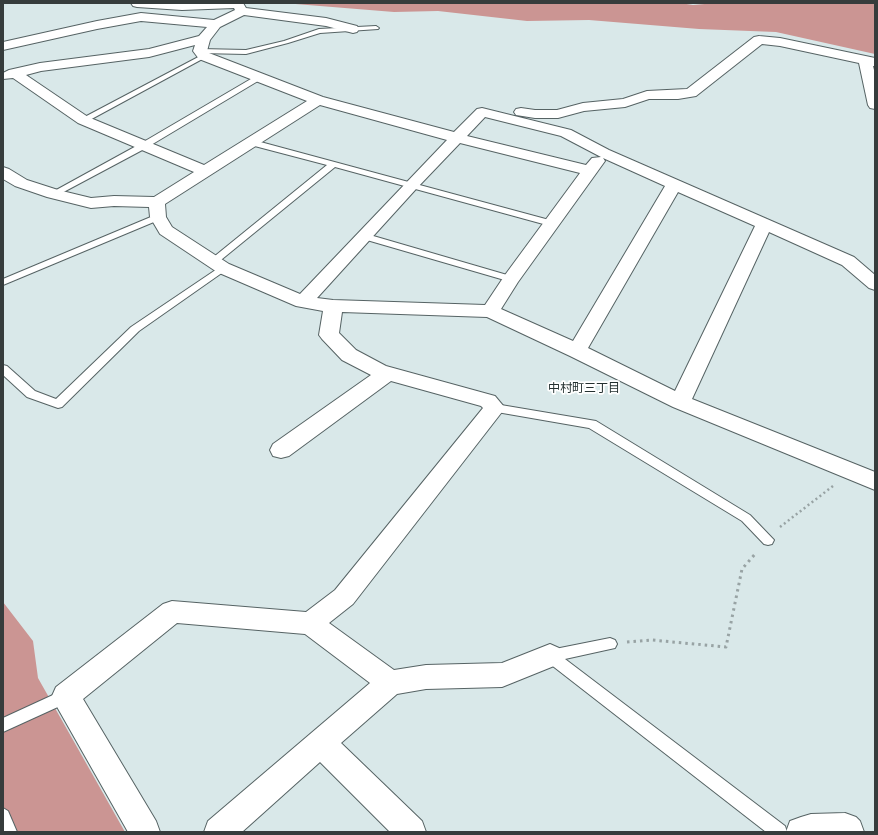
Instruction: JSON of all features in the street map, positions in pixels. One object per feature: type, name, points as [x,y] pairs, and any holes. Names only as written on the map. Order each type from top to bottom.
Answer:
[{"type":"street","points":[[137,3],[182,6],[238,4],[242,11]]},
{"type":"street","points":[[3,46],[97,25],[142,17],[216,24],[242,11],[326,22],[353,29]]},
{"type":"street","points":[[203,49],[216,24]]},
{"type":"street","points":[[303,302],[410,186],[482,112],[491,107],[535,114],[558,114],[583,107],[625,103],[647,95],[678,95],[691,93],[759,40],[780,42],[870,61],[875,105]]},
{"type":"street","points":[[9,75],[40,68],[149,54],[203,49],[259,78],[318,100],[457,138],[589,170]]},
{"type":"street","points":[[9,75],[83,120],[205,171]]},
{"type":"street","points":[[158,210],[205,171],[318,100]]},
{"type":"street","points":[[482,112],[566,133],[604,153],[848,261],[875,284]]},
{"type":"street","points":[[490,311],[550,224],[589,170],[604,153]]},
{"type":"street","points":[[3,172],[21,183],[53,194],[91,203],[114,201],[158,210]]},
{"type":"street","points":[[577,351],[674,184]]},
{"type":"street","points":[[158,210],[166,230],[218,265],[303,302],[333,306],[490,311],[577,351],[680,402],[851,473],[875,481]]},
{"type":"street","points":[[680,402],[765,224]]},
{"type":"street","points":[[310,623],[344,597],[496,408],[488,401],[379,371],[349,355],[329,335],[333,306]]},
{"type":"street","points":[[282,450],[388,373]]},
{"type":"street","points":[[145,832],[66,696],[172,612],[310,623],[390,683]]},
{"type":"street","points":[[219,832],[390,683],[426,677],[502,675],[550,656]]},
{"type":"street","points":[[322,742],[411,832]]},
{"type":"street","points":[[801,832],[811,829],[845,828],[849,832]]},
{"type":"lane","points":[[83,120],[203,49],[246,52],[319,31],[376,28]]},
{"type":"lane","points":[[53,194],[143,146],[259,78]]},
{"type":"lane","points":[[250,142],[550,224]]},
{"type":"lane","points":[[3,369],[31,394],[58,404],[135,329],[218,265],[333,165]]},
{"type":"lane","points":[[3,282],[158,210]]},
{"type":"lane","points":[[364,236],[511,279]]},
{"type":"lane","points":[[496,408],[592,424],[746,518],[768,540]]},
{"type":"lane","points":[[550,656],[610,644]]},
{"type":"lane","points":[[550,656],[779,832]]},
{"type":"lane","points":[[3,725],[66,696]]},
{"type":"lane","points":[[3,816],[9,832]]},
{"type":"path","points":[[610,644],[652,640],[726,647],[742,569],[774,532],[851,473]]},
{"type":"shaded area","points":[[283,3],[680,3],[693,5],[716,3],[875,3],[875,54],[776,32],[699,29],[589,20],[527,21],[438,11],[394,12]]},
{"type":"shaded area","points":[[3,602],[33,641],[38,678],[125,832],[3,832]]},
{"type":"district","name":"中村町三丁目","points":[[584,389]]}]
